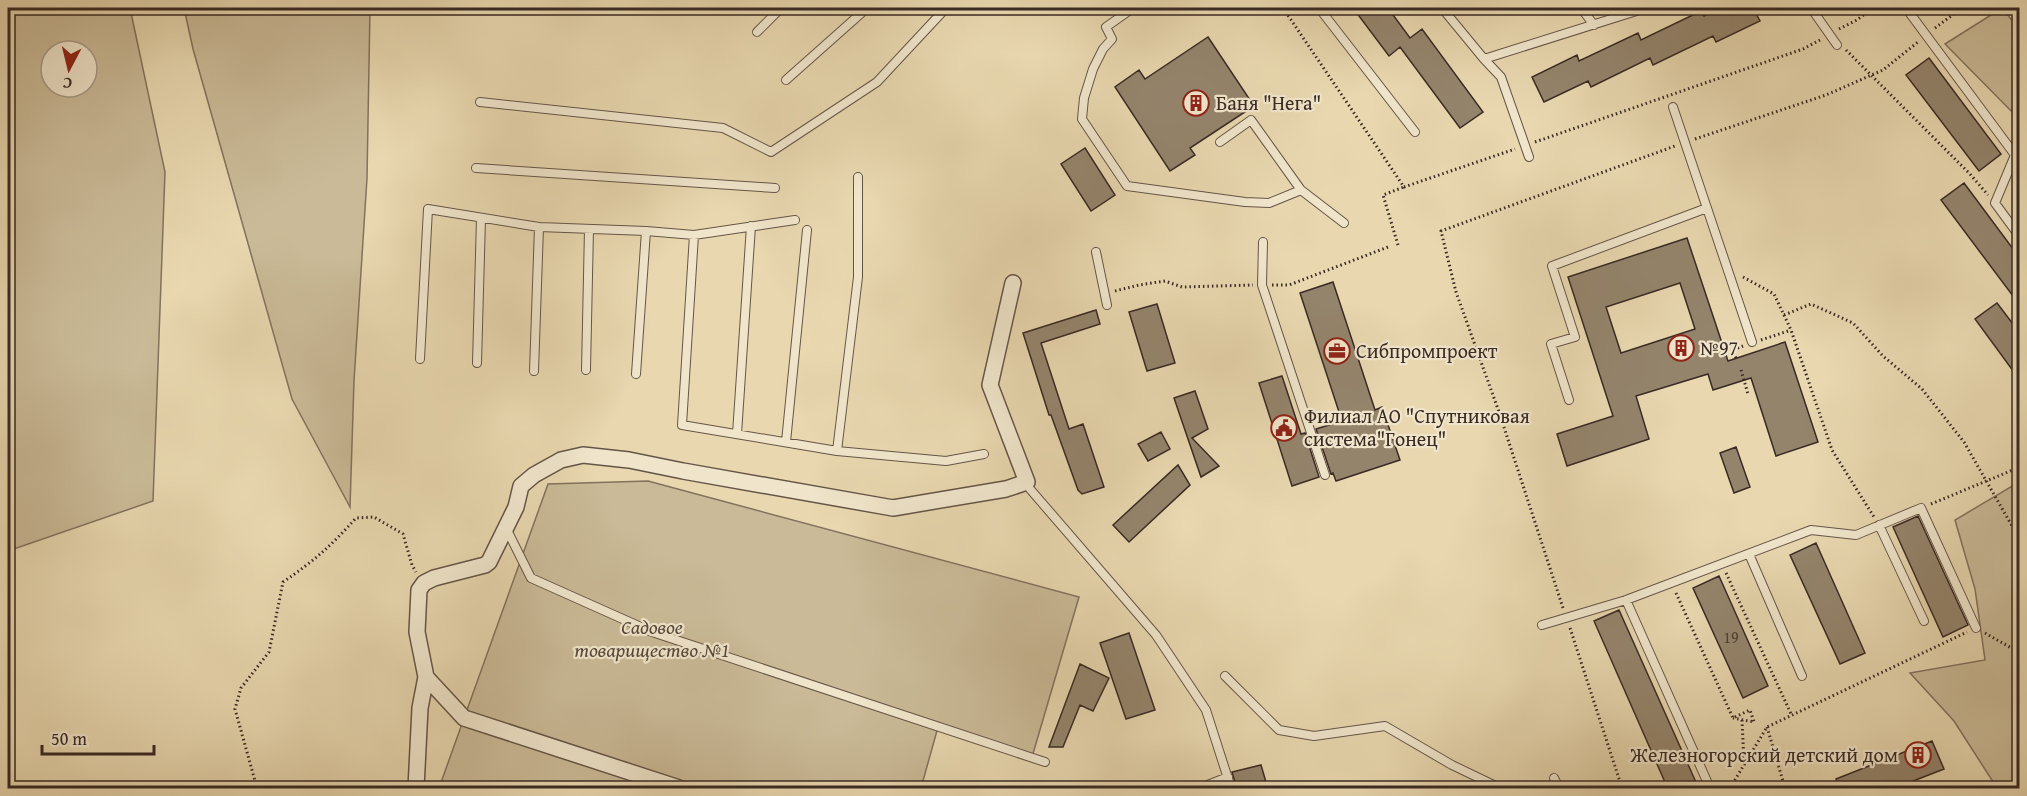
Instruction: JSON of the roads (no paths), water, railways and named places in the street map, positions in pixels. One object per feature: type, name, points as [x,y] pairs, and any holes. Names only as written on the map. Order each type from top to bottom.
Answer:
[{"type":"street","points":[[416,789],[420,708],[426,677],[420,651],[416,613],[419,590],[434,578],[489,562],[516,507],[521,486],[528,479],[561,460],[584,455],[629,460],[893,508],[1006,489],[1027,482],[990,385],[1013,283]]},
{"type":"street","points":[[426,677],[464,718],[679,789]]},
{"type":"lane","points":[[757,32],[781,8]]},
{"type":"lane","points":[[786,80],[867,8]]},
{"type":"lane","points":[[480,102],[723,128],[771,152],[877,82],[946,8]]},
{"type":"lane","points":[[1133,8],[1106,27],[1112,39],[1103,49],[1093,69],[1084,98],[1082,119],[1126,186],[1245,202],[1269,203],[1301,190]]},
{"type":"lane","points":[[1319,8],[1415,132]]},
{"type":"lane","points":[[1442,8],[1501,77],[1529,157]]},
{"type":"lane","points":[[1581,8],[1594,25]]},
{"type":"lane","points":[[1484,59],[1646,8]]},
{"type":"lane","points":[[1811,8],[1837,45]]},
{"type":"lane","points":[[1906,8],[2015,155],[1995,203],[2019,237]]},
{"type":"lane","points":[[1673,107],[1752,342]]},
{"type":"lane","points":[[1220,142],[1251,120],[1301,190],[1344,223]]},
{"type":"lane","points":[[476,168],[775,188]]},
{"type":"lane","points":[[837,451],[858,277],[858,177]]},
{"type":"lane","points":[[1569,400],[1551,344],[1575,337],[1552,266],[1707,208]]},
{"type":"lane","points":[[420,359],[428,209],[539,227],[694,235],[795,220]]},
{"type":"lane","points":[[477,363],[481,218]]},
{"type":"lane","points":[[737,434],[751,226]]},
{"type":"lane","points":[[534,371],[539,227]]},
{"type":"lane","points":[[586,370],[589,229]]},
{"type":"lane","points":[[786,442],[807,230]]},
{"type":"lane","points":[[636,374],[646,231]]},
{"type":"lane","points":[[694,235],[682,424],[837,451],[946,461],[984,454]]},
{"type":"lane","points":[[1263,242],[1262,285],[1325,475]]},
{"type":"lane","points":[[1096,252],[1107,305]]},
{"type":"lane","points":[[1027,482],[1030,489],[1156,635],[1206,710],[1231,789]]},
{"type":"lane","points":[[1542,625],[1626,600],[1811,530],[1856,535],[1922,508],[1976,627]]},
{"type":"lane","points":[[1879,525],[1924,621]]},
{"type":"lane","points":[[506,526],[531,578],[652,632],[1046,762]]},
{"type":"lane","points":[[1749,554],[1802,675]]},
{"type":"lane","points":[[1626,600],[1710,789]]},
{"type":"lane","points":[[1225,676],[1279,730],[1314,736],[1385,726],[1452,765],[1500,789]]},
{"type":"lane","points":[[1200,789],[1228,777]]},
{"type":"lane","points":[[1554,778],[1559,789]]},
{"type":"place","name":"Баня \"Нега\"","points":[[1196,103]]},
{"type":"place","name":"№97","points":[[1681,348]]},
{"type":"place","name":"Сибпромпроект","points":[[1337,351]]},
{"type":"place","name":"Филиал АО \"Спутниковая система\"Гонец\"","points":[[1284,428]]},
{"type":"place","name":"Железногорский детский дом","points":[[1918,755]]},
{"type":"park label","name":"Садовое товарищество №1","points":[[652,638]]}]
